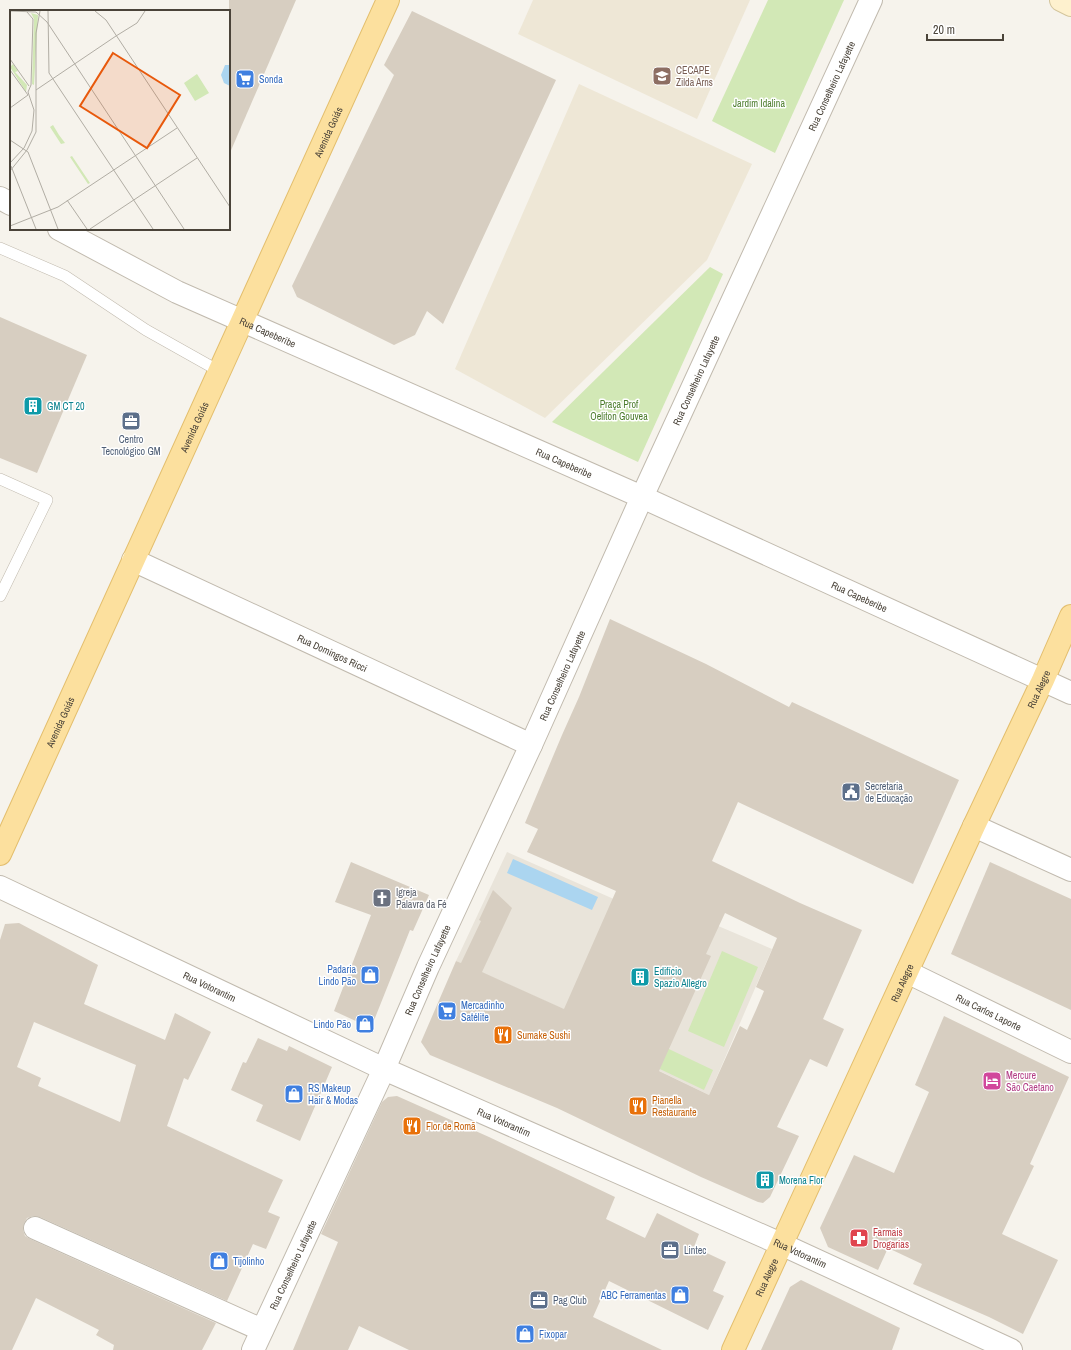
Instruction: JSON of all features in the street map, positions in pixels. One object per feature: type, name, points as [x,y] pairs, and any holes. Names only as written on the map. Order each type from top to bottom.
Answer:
[{"type":"main road","name":"Avenida Goiás","points":[[0,854],[388,0]]},
{"type":"main road","name":"Rua Alegre","points":[[733,1350],[974,826],[1043,680],[1071,616]]},
{"type":"street","name":"Rua Conselheiro Lafayette","points":[[253,1350],[384,1069],[428,967],[531,745],[642,497],[871,0]]},
{"type":"street","points":[[1061,0],[1071,4]]},
{"type":"street","points":[[0,198],[10,203]]},
{"type":"street","name":"Rua Capeberibe","points":[[61,230],[177,292],[642,497],[1071,693]]},
{"type":"street","name":"Rua Domingos Ricci","points":[[133,560],[531,745]]},
{"type":"street","points":[[974,826],[1071,870]]},
{"type":"street","name":"Rua Votorantim","points":[[0,887],[384,1069],[781,1244],[1011,1350]]},
{"type":"street","name":"Rua Carlos Laporte","points":[[907,972],[1071,1052]]},
{"type":"street","points":[[35,1228],[262,1330]]},
{"type":"lane","points":[[0,248],[65,276],[146,330],[219,371]]},
{"type":"lane","points":[[0,479],[48,500],[0,596]]},
{"type":"shaded area","name":"CECAPE Zilda Arns","points":[[533,0],[750,0],[697,119],[518,34]]},
{"type":"shaded area","points":[[579,84],[752,164],[707,260],[545,418],[455,369]]},
{"type":"shaded area","points":[[507,852],[682,929],[690,914],[772,949],[709,1095],[643,1063],[630,1039],[456,961]]},
{"type":"green space","name":"Jardim Idalina","points":[[768,0],[844,0],[775,153],[712,121]]},
{"type":"green space","name":"Praça Prof Oeliton Gouvea","points":[[710,267],[723,274],[638,462],[552,422]]},
{"type":"green space","points":[[722,951],[758,967],[724,1047],[688,1031]]},
{"type":"green space","points":[[652,1041],[713,1070],[704,1090],[643,1061]]},
{"type":"water","points":[[513,859],[598,897],[592,910],[507,873]]},
{"type":"building","points":[[229,0],[296,0],[230,153],[230,10]]},
{"type":"building","points":[[412,11],[556,80],[443,324],[427,311],[415,335],[394,345],[297,297],[292,286],[394,75],[384,65]]},
{"type":"building","name":"GM CT 20","points":[[0,317],[87,355],[37,473],[0,458]]},
{"type":"building","points":[[610,619],[706,664],[789,707],[792,702],[959,780],[913,884],[738,802],[712,861],[800,903],[862,930],[823,1019],[844,1029],[827,1067],[810,1059],[777,1127],[799,1136],[770,1197],[763,1203],[701,1177],[557,1108],[430,1055],[421,1042],[456,961],[461,963],[481,921],[479,920],[493,890],[512,908],[482,972],[564,1009],[616,891],[527,852],[538,829],[525,823],[579,697]],"holes":[[[725,913],[777,938],[756,987],[764,991],[756,1010],[747,1030],[740,1026],[709,1095],[659,1071],[711,956],[706,954]]]},
{"type":"building","points":[[351,862],[429,895],[413,931],[410,930],[371,1028],[334,1011],[371,915],[335,902]]},
{"type":"building","points":[[990,862],[1071,899],[1071,1010],[951,954]]},
{"type":"building","points":[[19,923],[98,965],[84,1004],[165,1040],[175,1013],[211,1032],[188,1080],[184,1078],[167,1126],[283,1180],[268,1212],[280,1217],[266,1249],[253,1244],[227,1301],[40,1217],[33,1216],[27,1218],[24,1223],[23,1230],[25,1236],[30,1239],[216,1323],[202,1350],[113,1350],[114,1345],[96,1335],[99,1330],[36,1298],[12,1350],[0,1350],[0,940],[5,924]],"holes":[[[34,1022],[136,1065],[120,1122],[38,1086],[41,1078],[17,1067]]]},
{"type":"building","points":[[944,1016],[1069,1077],[1030,1164],[1034,1166],[1002,1234],[1058,1260],[1023,1334],[989,1317],[913,1284],[922,1264],[888,1248],[878,1270],[828,1247],[820,1228],[854,1155],[894,1173],[929,1092],[915,1085]]},
{"type":"building","name":"RS Makeup Hair & Modas","points":[[258,1038],[287,1051],[289,1046],[332,1067],[300,1141],[256,1121],[263,1105],[231,1090],[243,1062],[246,1063]]},
{"type":"building","points":[[397,1096],[489,1137],[615,1197],[606,1219],[645,1238],[657,1213],[699,1234],[694,1247],[726,1262],[713,1291],[724,1296],[708,1330],[609,1281],[593,1317],[662,1350],[409,1350],[359,1326],[348,1350],[293,1350],[338,1242],[321,1234],[382,1102],[388,1097]]},
{"type":"building","points":[[801,1280],[900,1328],[892,1350],[761,1350],[790,1287]]},
{"type":"place","name":"CECAPE Zilda Arns","points":[[662,76]]},
{"type":"place","name":"Sonda","points":[[245,79]]},
{"type":"place","name":"GM CT 20","points":[[33,406]]},
{"type":"place","name":"Centro Tecnológico GM","points":[[131,421]]},
{"type":"place","name":"Secretaria de Educação","points":[[851,792]]},
{"type":"place","name":"Igreja Palavra da Fé","points":[[382,898]]},
{"type":"place","name":"Padaria Lindo Pão","points":[[370,975]]},
{"type":"place","name":"Edifício Spazio Allegro","points":[[640,977]]},
{"type":"place","name":"Mercadinho Satélite","points":[[447,1011]]},
{"type":"place","name":"Lindo Pão","points":[[365,1024]]},
{"type":"place","name":"Sumake Sushi","points":[[503,1035]]},
{"type":"place","name":"Mercure São Caetano","points":[[992,1081]]},
{"type":"place","name":"RS Makeup Hair & Modas","points":[[294,1094]]},
{"type":"place","name":"Pianella Restaurante","points":[[638,1106]]},
{"type":"place","name":"Flor de Romã","points":[[412,1126]]},
{"type":"place","name":"Morena Flor","points":[[765,1180]]},
{"type":"place","name":"Farmais Drogarias","points":[[859,1238]]},
{"type":"place","name":"Lintec","points":[[670,1250]]},
{"type":"place","name":"Tijolinho","points":[[219,1261]]},
{"type":"place","name":"ABC Ferramentas","points":[[680,1295]]},
{"type":"place","name":"Pag Club","points":[[539,1300]]},
{"type":"place","name":"Fixopar","points":[[525,1334]]}]
